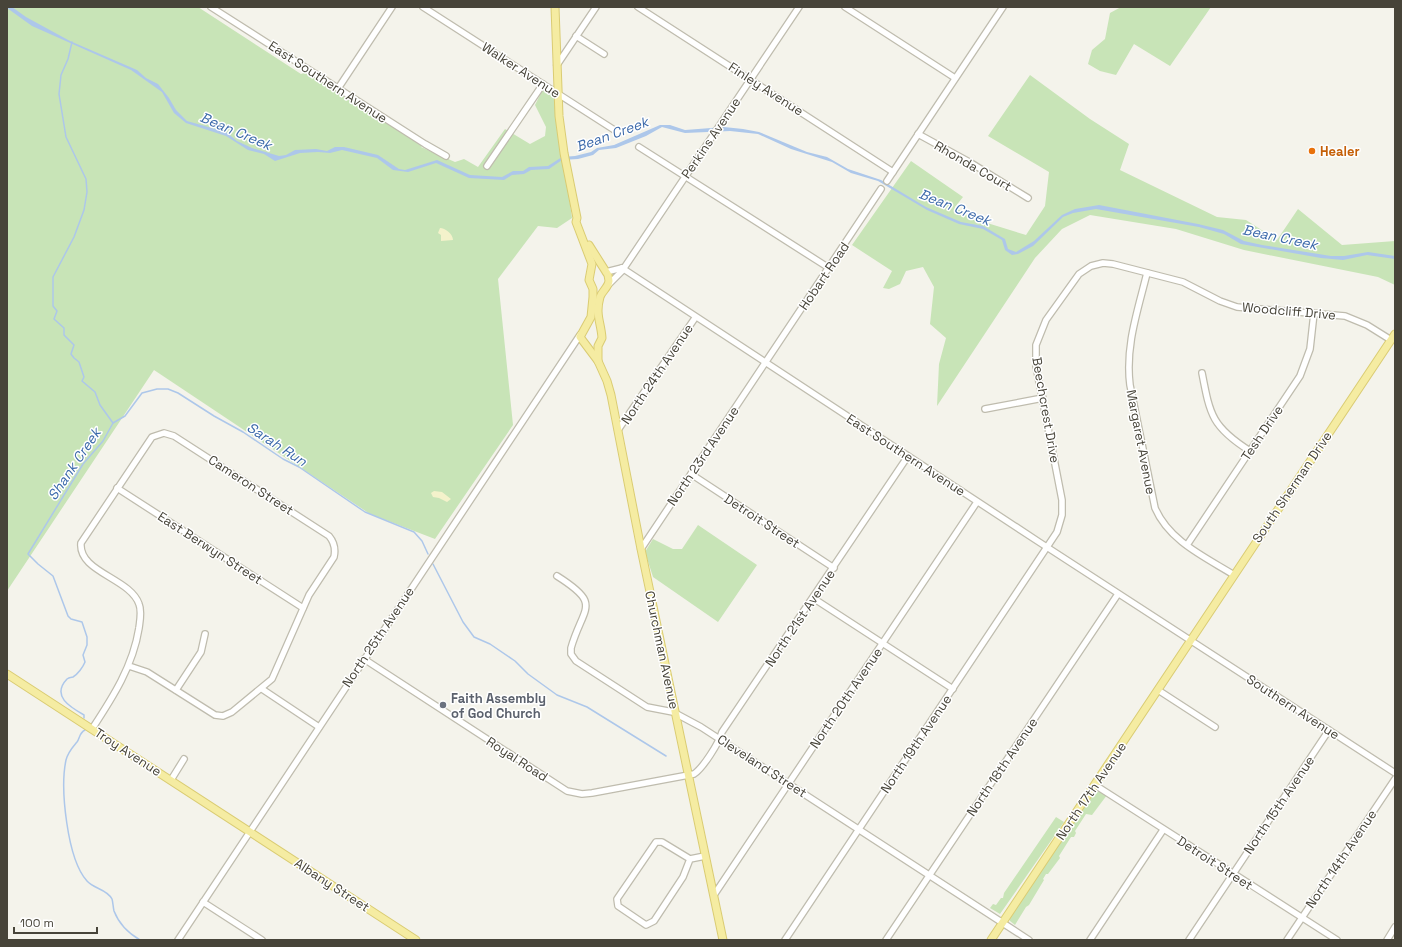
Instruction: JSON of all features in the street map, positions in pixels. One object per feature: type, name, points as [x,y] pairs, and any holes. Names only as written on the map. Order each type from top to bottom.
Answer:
[{"type":"main road","points":[[555,7],[557,65],[564,153],[577,218],[589,246],[609,278],[609,284],[603,290],[593,290]]},
{"type":"main road","points":[[577,218],[576,222],[592,264],[589,280],[593,290],[591,317],[580,335]]},
{"type":"main road","points":[[591,274],[597,270],[605,272]]},
{"type":"main road","name":"Churchman Avenue","points":[[598,361],[599,343],[602,335],[598,324],[598,307],[603,290]]},
{"type":"main road","name":"Churchman Avenue","points":[[580,335],[585,346],[598,361],[607,381],[723,940]]},
{"type":"main road","name":"South Sherman Drive","points":[[1190,641],[1393,337]]},
{"type":"main road","points":[[585,346],[592,347],[599,343]]},
{"type":"main road","name":"North 17th Avenue","points":[[991,940],[1190,641]]},
{"type":"main road","name":"Troy Avenue","points":[[7,674],[249,831]]},
{"type":"main road","name":"Albany Street","points":[[249,831],[416,940]]},
{"type":"street","name":"East Southern Avenue","points":[[211,7],[446,156]]},
{"type":"street","points":[[339,88],[392,7]]},
{"type":"street","name":"Walker Avenue","points":[[423,7],[619,133]]},
{"type":"street","points":[[557,65],[596,7]]},
{"type":"street","name":"Finley Avenue","points":[[638,7],[893,172]]},
{"type":"street","name":"Perkins Avenue","points":[[609,284],[622,268],[686,177],[799,7]]},
{"type":"street","points":[[845,7],[955,78]]},
{"type":"street","points":[[887,181],[1003,7]]},
{"type":"street","points":[[576,36],[604,54]]},
{"type":"street","points":[[488,166],[543,84]]},
{"type":"street","name":"Rhonda Court","points":[[918,134],[971,163],[1028,198]]},
{"type":"street","points":[[639,147],[829,268]]},
{"type":"street","name":"Hobart Road","points":[[765,363],[882,189]]},
{"type":"street","name":"Woodcliff Drive","points":[[1094,265],[1107,263],[1183,282],[1220,302],[1237,307],[1314,313],[1352,318],[1393,337]]},
{"type":"street","name":"Beechcrest Drive","points":[[1047,547],[1060,524],[1063,504],[1036,360],[1039,334],[1046,320],[1075,278],[1082,270],[1094,265]]},
{"type":"street","name":"East Southern Avenue","points":[[622,268],[695,318],[1190,641]]},
{"type":"street","points":[[605,272],[622,268]]},
{"type":"street","name":"Margaret Avenue","points":[[1147,272],[1129,347],[1128,362],[1130,385],[1154,508],[1166,528],[1187,545],[1234,576]]},
{"type":"street","name":"Tesh Drive","points":[[1187,545],[1250,451],[1304,366],[1311,344],[1314,313]]},
{"type":"street","name":"North 24th Avenue","points":[[618,430],[695,318]]},
{"type":"street","name":"North 25th Avenue","points":[[178,940],[580,335]]},
{"type":"street","name":"North 23rd Avenue","points":[[641,549],[765,363]]},
{"type":"street","points":[[1202,373],[1210,410],[1217,424],[1229,437],[1250,451]]},
{"type":"street","points":[[985,409],[1042,398]]},
{"type":"street","name":"Cameron Street","points":[[117,488],[150,439],[162,433],[174,436],[310,523],[329,536],[335,546],[333,558],[309,594],[303,608]]},
{"type":"street","name":"North 21st Avenue","points":[[688,775],[701,768],[720,739],[722,732],[814,598],[908,456]]},
{"type":"street","name":"Detroit Street","points":[[691,474],[834,568]]},
{"type":"street","points":[[92,729],[117,690],[128,666],[138,631],[141,614],[139,604],[131,591],[87,561],[82,552],[83,538],[117,488]]},
{"type":"street","name":"East Berwyn Street","points":[[117,488],[303,608]]},
{"type":"street","name":"North 20th Avenue","points":[[714,894],[978,502]]},
{"type":"street","name":"North 19th Avenue","points":[[784,940],[1047,547]]},
{"type":"street","name":"Cleveland Street","points":[[557,576],[578,590],[585,601],[584,612],[571,648],[574,659],[647,707],[676,713],[720,739],[1029,940]]},
{"type":"street","name":"North 18th Avenue","points":[[886,940],[1118,594]]},
{"type":"street","points":[[814,598],[953,689]]},
{"type":"street","points":[[128,666],[147,672],[212,714],[222,716],[232,712],[262,689],[274,676],[303,608]]},
{"type":"street","points":[[176,690],[201,652],[205,634]]},
{"type":"street","name":"Southern Avenue","points":[[1190,641],[1395,772]]},
{"type":"street","name":"Royal Road","points":[[364,659],[567,791],[585,794],[688,775]]},
{"type":"street","points":[[262,689],[319,727]]},
{"type":"street","points":[[1158,690],[1215,727]]},
{"type":"street","name":"North 15th Avenue","points":[[1189,940],[1329,730]]},
{"type":"street","points":[[171,780],[184,759]]},
{"type":"street","name":"North 14th Avenue","points":[[1287,940],[1395,779]]},
{"type":"street","name":"Detroit Street","points":[[1095,784],[1163,830],[1336,940]]},
{"type":"street","points":[[1090,940],[1163,830]]},
{"type":"street","points":[[690,859],[684,877],[654,921],[646,925],[618,906],[617,899],[656,842],[662,842],[690,859],[706,856]]},
{"type":"street","points":[[203,902],[262,940]]},
{"type":"street","points":[[1387,940],[1395,927]]},
{"type":"green space","points":[[7,7],[198,7],[301,74],[307,72],[342,92],[423,145],[421,147],[455,162],[464,159],[478,167],[505,129],[530,144],[545,136],[546,127],[535,105],[543,89],[555,96],[572,218],[557,228],[538,226],[498,279],[513,425],[435,539],[370,514],[154,370],[7,591]]},
{"type":"green space","points":[[1121,7],[1211,7],[1170,66],[1134,44],[1116,75],[1100,71],[1088,64],[1092,50],[1105,39],[1110,13]]},
{"type":"green space","points":[[1030,75],[1090,119],[1129,144],[1120,170],[1217,217],[1246,220],[1277,240],[1298,209],[1342,245],[1395,241],[1395,285],[1378,277],[1244,250],[1176,229],[1090,215],[1062,229],[1035,258],[937,406],[939,364],[946,338],[930,324],[934,287],[923,267],[906,271],[900,284],[889,289],[883,288],[892,271],[852,245],[911,161],[963,197],[955,207],[971,218],[1026,235],[1045,206],[1049,172],[988,136]]},
{"type":"green space","points":[[698,525],[757,565],[718,622],[653,577],[645,552],[653,539],[673,549],[682,549]]},
{"type":"green space","points":[[1095,791],[1103,792],[1107,795],[1092,815],[1086,814],[1075,831],[1076,833],[1074,837],[1071,837],[1059,856],[1060,858],[1048,874],[1046,874],[1029,905],[1026,907],[1015,925],[1010,921],[1010,917]]},
{"type":"green space","points":[[1056,817],[1064,822],[1000,914],[990,908],[993,904],[996,905],[1001,898],[1003,898],[1004,893]]},
{"type":"sand","points":[[440,228],[448,232],[452,236],[453,240],[441,241],[441,235],[438,233]]},
{"type":"sand","points":[[434,491],[442,492],[451,499],[447,502],[433,497],[431,493]]},
{"type":"water","name":"Bean Creek","points":[[12,7],[26,17],[70,41],[137,70],[146,78],[158,84],[176,110],[187,121],[226,132],[237,141],[252,148],[279,156],[286,155],[295,150],[316,149],[327,151],[335,147],[344,147],[378,155],[399,169],[405,170],[437,160],[470,175],[502,177],[513,171],[523,171],[529,167],[548,166],[562,157],[575,156],[591,152],[597,148],[614,145],[660,125],[670,125],[685,130],[724,127],[759,132],[807,152],[827,157],[848,169],[881,180],[926,207],[961,222],[983,226],[1005,239],[1008,249],[1016,252],[1034,241],[1062,215],[1075,209],[1099,205],[1223,230],[1244,241],[1262,245],[1331,256],[1344,256],[1368,252],[1395,256],[1395,259],[1367,255],[1343,260],[1321,258],[1241,244],[1224,234],[1199,227],[1096,209],[1073,213],[1063,217],[1033,246],[1018,254],[1012,255],[1005,250],[1002,240],[983,229],[959,224],[927,210],[878,181],[851,173],[832,162],[791,149],[758,134],[730,131],[685,133],[662,127],[646,136],[616,148],[599,150],[593,155],[578,159],[562,160],[549,169],[531,170],[524,174],[512,175],[504,180],[469,178],[436,163],[408,172],[393,170],[377,158],[342,150],[330,153],[300,153],[275,161],[264,154],[248,150],[226,136],[186,123],[174,113],[162,92],[131,70],[32,26],[7,8]]},
{"type":"waterway","name":"Shank Creek","points":[[72,42],[68,59],[61,75],[59,94],[66,137],[86,179],[87,192],[84,210],[74,237],[53,277],[53,306],[57,311],[54,319],[64,328],[64,335],[74,345],[71,354],[79,362],[84,377],[82,381],[95,392],[100,405],[113,423],[103,441],[83,464],[28,554],[53,576],[68,616],[71,619],[82,622],[87,637],[87,645],[83,655],[85,662],[77,674],[67,679],[61,691],[62,696],[68,705],[84,715],[84,718]]},
{"type":"waterway","name":"Sarah Run","points":[[113,423],[125,416],[142,393],[157,389],[168,389],[178,393],[214,416],[243,432],[283,459],[299,467],[365,512],[414,532],[422,541],[428,554]]},
{"type":"waterway","points":[[433,564],[463,622],[474,637],[490,644],[515,661],[528,674],[557,695],[587,707],[666,756]]},
{"type":"waterway","points":[[85,730],[69,752],[64,772],[67,823],[74,857],[80,871],[87,881],[110,896],[114,911],[121,924],[140,940]]},
{"type":"place","name":"Healer","points":[[1312,151]]},
{"type":"place","name":"Faith Assembly of God Church","points":[[443,705]]}]
